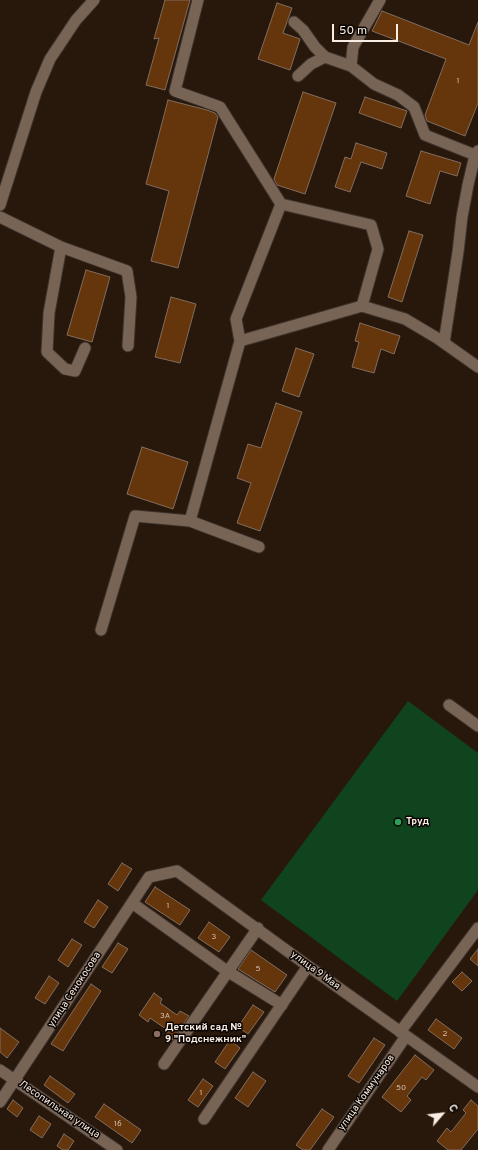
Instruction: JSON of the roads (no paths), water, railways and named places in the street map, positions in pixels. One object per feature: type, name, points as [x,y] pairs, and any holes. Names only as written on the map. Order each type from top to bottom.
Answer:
[{"type":"street","points":[[0,205],[36,92],[50,59],[76,20],[94,0]]},
{"type":"street","points":[[198,0],[175,91],[220,107],[281,204],[371,225],[378,249],[362,306]]},
{"type":"street","points":[[351,66],[353,47],[380,0]]},
{"type":"street","points":[[294,22],[303,30],[315,47],[325,57],[351,66],[374,84],[398,95],[414,107],[425,135],[477,153],[462,217],[444,343]]},
{"type":"street","points":[[298,76],[311,64],[325,57]]},
{"type":"street","points":[[190,521],[240,340],[236,319],[281,204]]},
{"type":"street","points":[[0,217],[61,247],[127,271],[131,297],[128,346]]},
{"type":"street","points":[[61,247],[49,313],[47,352],[65,369],[75,372],[85,348]]},
{"type":"street","points":[[240,340],[362,306],[405,320],[444,343],[478,367]]},
{"type":"street","points":[[101,630],[135,516],[190,521],[259,547]]},
{"type":"street","points":[[449,705],[478,726]]},
{"type":"street","name":"улица 9 Мая","points":[[148,877],[177,870],[308,966],[478,1087]]},
{"type":"street","name":"улица Сенокосова","points":[[0,1102],[148,877]]},
{"type":"street","points":[[132,903],[227,971],[282,1005]]},
{"type":"street","points":[[164,1064],[258,928]]},
{"type":"street","name":"улица Коммунаров","points":[[328,1150],[403,1034],[478,928]]},
{"type":"street","points":[[204,1119],[308,966]]},
{"type":"street","name":"Лесопильная улица","points":[[0,1070],[117,1150]]},
{"type":"place","name":"Труд","points":[[398,822]]},
{"type":"place","name":"Детский сад № 9 \"Подснежник\"","points":[[157,1034]]}]
